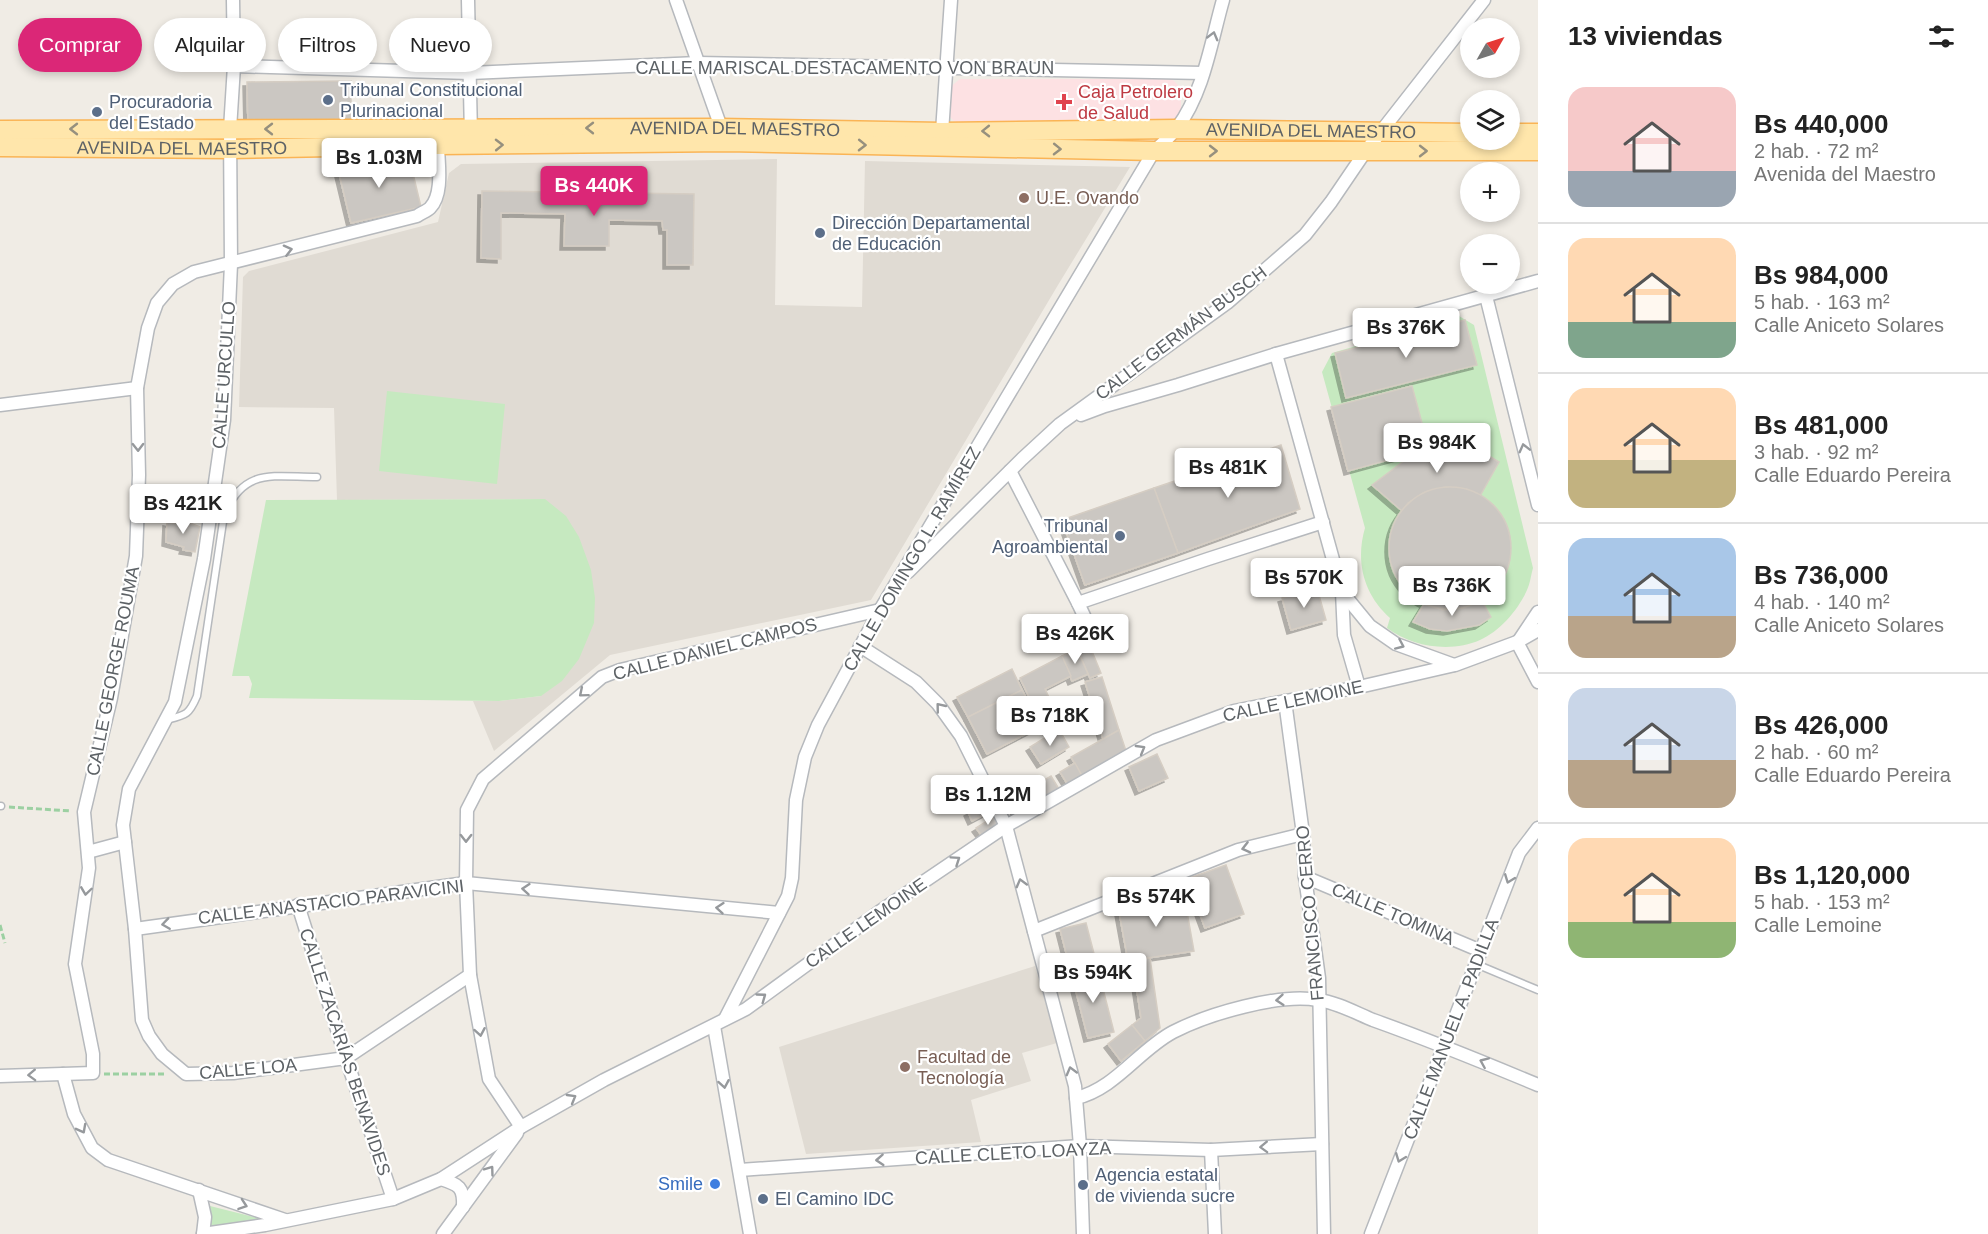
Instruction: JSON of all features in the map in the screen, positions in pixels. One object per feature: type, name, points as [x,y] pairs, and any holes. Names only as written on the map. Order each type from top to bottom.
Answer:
[{"type":"main road","name":"AVENIDA DEL MAESTRO","points":[[0,130],[230,129],[471,137],[1176,129],[1460,133]]},
{"type":"main road","points":[[1520,133],[1538,133]]},
{"type":"main road","name":"AVENIDA DEL MAESTRO","points":[[724,135],[1154,151],[1538,151]]},
{"type":"main road","name":"AVENIDA DEL MAESTRO","points":[[0,147],[230,149],[438,145],[471,137]]},
{"type":"street","name":"CALLE URCULLO","points":[[233,0],[233,18]]},
{"type":"street","points":[[468,0],[471,137]]},
{"type":"street","points":[[676,0],[724,135]]},
{"type":"street","points":[[942,132],[951,0]]},
{"type":"street","name":"CALLE DOMINGO L. RAMÍREZ","points":[[719,1023],[788,897],[792,878],[796,800],[806,757],[818,724],[880,610],[1154,151],[1176,129],[1189,109],[1203,73],[1223,0]]},
{"type":"street","name":"CALLE GERMÁN BUSCH","points":[[895,585],[1060,424],[1227,303],[1305,235],[1365,152],[1484,0]]},
{"type":"street","name":"CALLE MARISCAL DESTACAMENTO VON BRAUN","points":[[266,67],[470,73],[698,63],[1203,73]]},
{"type":"street","name":"CALLE URCULLO","points":[[186,1074],[162,1054],[149,1036],[142,1020],[135,929],[123,825],[129,789],[175,702],[204,559],[224,420],[231,264],[230,129],[234,72]]},
{"type":"street","name":"CALLE GEORGE ROUMA","points":[[93,1073],[93,1054],[75,964],[89,868],[84,812],[111,698],[136,556],[139,475],[137,388],[148,328],[157,303],[173,284],[194,273],[417,216],[436,200],[438,145]]},
{"type":"street","points":[[1060,424],[1105,406],[1276,354],[1538,281]]},
{"type":"street","points":[[1486,296],[1538,505]]},
{"type":"street","points":[[1276,354],[1342,592],[1344,635],[1359,687]]},
{"type":"street","points":[[0,405],[137,388]]},
{"type":"street","points":[[1010,471],[1093,635]]},
{"type":"street","points":[[1078,603],[1323,522]]},
{"type":"street","points":[[1342,592],[1370,626],[1395,644],[1455,665]]},
{"type":"street","name":"CALLE DANIEL CAMPOS","points":[[521,1127],[489,1079],[470,975],[466,883],[467,810],[483,779],[602,677],[620,670],[880,610]]},
{"type":"street","points":[[1538,612],[1517,642],[1538,682]]},
{"type":"street","name":"CALLE LEMOINE","points":[[203,1234],[287,1221],[393,1199],[441,1179],[521,1127],[603,1080],[746,1009],[879,912],[1006,826],[1156,740],[1234,711],[1359,687],[1455,665],[1517,642],[1538,630]]},
{"type":"street","points":[[860,646],[916,682],[938,704],[961,736],[1006,826],[1075,1086],[1083,1234]]},
{"type":"street","name":"FRANCISCO CERRO","points":[[1285,701],[1319,978],[1324,1234]]},
{"type":"street","name":"CALLE MANUEL A. PADILLA","points":[[1371,1234],[1519,853],[1538,828]]},
{"type":"street","points":[[1034,931],[1238,850],[1303,834]]},
{"type":"street","points":[[88,852],[125,842]]},
{"type":"street","name":"CALLE TOMINA","points":[[1305,877],[1478,958]]},
{"type":"street","name":"CALLE ANASTACIO PARAVICINI","points":[[135,929],[466,883],[778,913]]},
{"type":"street","name":"CALLE ZACARÍAS BENAVIDES","points":[[298,905],[393,1199]]},
{"type":"street","name":"CALLE LOA","points":[[186,1074],[233,1073],[346,1058],[470,975]]},
{"type":"street","points":[[1076,1098],[1112,1080],[1150,1047],[1173,1032],[1239,1008],[1277,999],[1318,1000],[1444,1046],[1538,1085]]},
{"type":"street","points":[[719,1023],[750,1234]]},
{"type":"street","points":[[0,1076],[93,1073]]},
{"type":"street","points":[[63,1074],[74,1114],[92,1148],[108,1160],[287,1221]]},
{"type":"street","points":[[442,1234],[521,1127]]},
{"type":"street","name":"CALLE CLETO LOAYZA","points":[[740,1170],[1080,1146],[1211,1150],[1322,1144]]},
{"type":"street","points":[[1211,1150],[1215,1234]]},
{"type":"street","points":[[441,1179],[460,1188],[464,1195],[463,1207]]},
{"type":"street","points":[[199,1190],[205,1217],[203,1234]]},
{"type":"lane","points":[[165,720],[190,711],[197,696],[224,515],[231,498],[243,485],[262,477],[317,477]]},
{"type":"lane","points":[[1478,958],[1538,990]]},
{"type":"path","points":[[1,806],[84,812]]},
{"type":"path","points":[[0,925],[5,943]]},
{"type":"path","name":"CALLE LOA","points":[[93,1073],[186,1074]]},
{"type":"shaded area","name":"Caja Petrolero de Salud","points":[[960,79],[1172,79],[1181,88],[1181,116],[1172,124],[959,126],[948,115],[949,88]]},
{"type":"shaded area","points":[[777,159],[775,305],[862,307],[865,161],[1130,167],[871,600],[610,655],[494,751],[473,701],[499,701],[541,696],[544,499],[337,500],[334,408],[239,407],[243,277],[249,271],[438,222],[449,173],[461,164]]},
{"type":"shaded area","name":"Facultad de Tecnología","points":[[1035,966],[1057,1043],[1022,1053],[1031,1081],[971,1100],[981,1142],[806,1154],[779,1047]]},
{"type":"green space","points":[[1459,316],[1474,325],[1533,568],[1523,598],[1501,625],[1480,640],[1469,644],[1444,647],[1408,640],[1387,628],[1390,618],[1381,609],[1368,588],[1361,553],[1365,528],[1322,372],[1332,353]]},
{"type":"green space","points":[[387,391],[505,404],[497,484],[379,471]]},
{"type":"green space","points":[[545,499],[566,516],[579,537],[591,570],[595,598],[594,623],[579,659],[562,681],[541,696],[499,701],[249,698],[252,684],[249,676],[232,676],[266,500]]},
{"type":"green space","points":[[210,1206],[262,1219],[211,1229]]},
{"type":"building","points":[[351,81],[351,125],[248,125],[247,82]]},
{"type":"building","points":[[399,155],[401,163],[410,161],[421,207],[351,223],[338,169]]},
{"type":"building","points":[[482,191],[694,194],[693,265],[667,265],[667,230],[663,230],[662,221],[609,220],[609,246],[564,246],[565,214],[501,213],[501,259],[481,258]]},
{"type":"building","points":[[1465,320],[1477,365],[1346,398],[1335,353]]},
{"type":"building","points":[[1412,386],[1429,449],[1348,471],[1331,407]]},
{"type":"building","points":[[1281,445],[1300,509],[1178,553],[1154,488]]},
{"type":"building","points":[[1449,447],[1486,454],[1499,462],[1480,496],[1466,489],[1446,487],[1425,492],[1408,503],[1402,511],[1372,485],[1404,461],[1429,450]]},
{"type":"building","points":[[1450,487],[1473,492],[1484,497],[1493,505],[1501,514],[1506,525],[1511,548],[1506,571],[1501,582],[1493,591],[1484,599],[1473,604],[1450,609],[1427,604],[1416,599],[1407,591],[1399,582],[1394,571],[1389,548],[1394,525],[1399,514],[1407,505],[1416,497],[1427,492]]},
{"type":"building","name":"Tribunal Agroambiental","points":[[1154,488],[1178,553],[1085,585],[1062,520]]},
{"type":"building","points":[[180,519],[200,527],[195,552],[183,550],[184,547],[166,542],[167,522],[179,524]]},
{"type":"building","points":[[1317,588],[1326,620],[1291,630],[1282,598]]},
{"type":"building","points":[[1482,601],[1491,617],[1479,625],[1447,631],[1430,629],[1413,622],[1424,604],[1443,610],[1463,608]]},
{"type":"building","points":[[1089,644],[1101,673],[1090,678],[1077,649]]},
{"type":"building","points":[[1077,649],[1088,674],[1072,681],[1062,656]]},
{"type":"building","points":[[1062,656],[1071,676],[1045,689],[1059,718],[1043,726],[1020,678]]},
{"type":"building","points":[[1012,669],[1022,690],[968,717],[957,697]]},
{"type":"building","points":[[1102,677],[1119,730],[1103,739],[1085,682]]},
{"type":"building","points":[[1022,690],[1041,726],[987,754],[968,717]]},
{"type":"building","points":[[1059,729],[1069,747],[1041,764],[1030,747]]},
{"type":"building","points":[[1119,730],[1126,751],[1082,776],[1071,757]]},
{"type":"building","points":[[1157,754],[1168,778],[1139,791],[1129,767]]},
{"type":"building","points":[[1075,763],[1082,776],[1068,785],[1060,772]]},
{"type":"building","points":[[1051,776],[1059,789],[1017,814],[1009,801]]},
{"type":"building","points":[[989,801],[993,810],[972,821],[968,812]]},
{"type":"building","points":[[995,816],[1000,825],[982,836],[976,828]]},
{"type":"building","points":[[1226,865],[1244,914],[1205,928],[1187,879]]},
{"type":"building","points":[[1184,895],[1194,951],[1128,961],[1118,906]]},
{"type":"building","points":[[1086,923],[1098,969],[1072,976],[1060,929]]},
{"type":"building","points":[[1150,958],[1160,1028],[1145,1041],[1132,1025],[1141,1018],[1134,971],[1121,973],[1119,963]]},
{"type":"building","points":[[1098,969],[1114,1032],[1088,1038],[1072,976]]},
{"type":"building","points":[[1132,1025],[1145,1041],[1121,1061],[1108,1044]]},
{"type":"place","name":"Tribunal Constitucional Plurinacional","points":[[328,100]]},
{"type":"place","name":"Caja Petrolero de Salud","points":[[1064,102]]},
{"type":"place","name":"Procuradoria del Estado","points":[[97,112]]},
{"type":"place","name":"U.E. Ovando","points":[[1024,198]]},
{"type":"place","name":"Dirección Departamental de Educación","points":[[820,233]]},
{"type":"place","name":"Tribunal Agroambiental","points":[[1120,536]]},
{"type":"place","name":"Facultad de Tecnología","points":[[905,1067]]},
{"type":"place","name":"Smile","points":[[715,1184]]},
{"type":"place","name":"Agencia estatal de vivienda sucre","points":[[1083,1185]]},
{"type":"place","name":"El Camino IDC","points":[[763,1199]]}]
